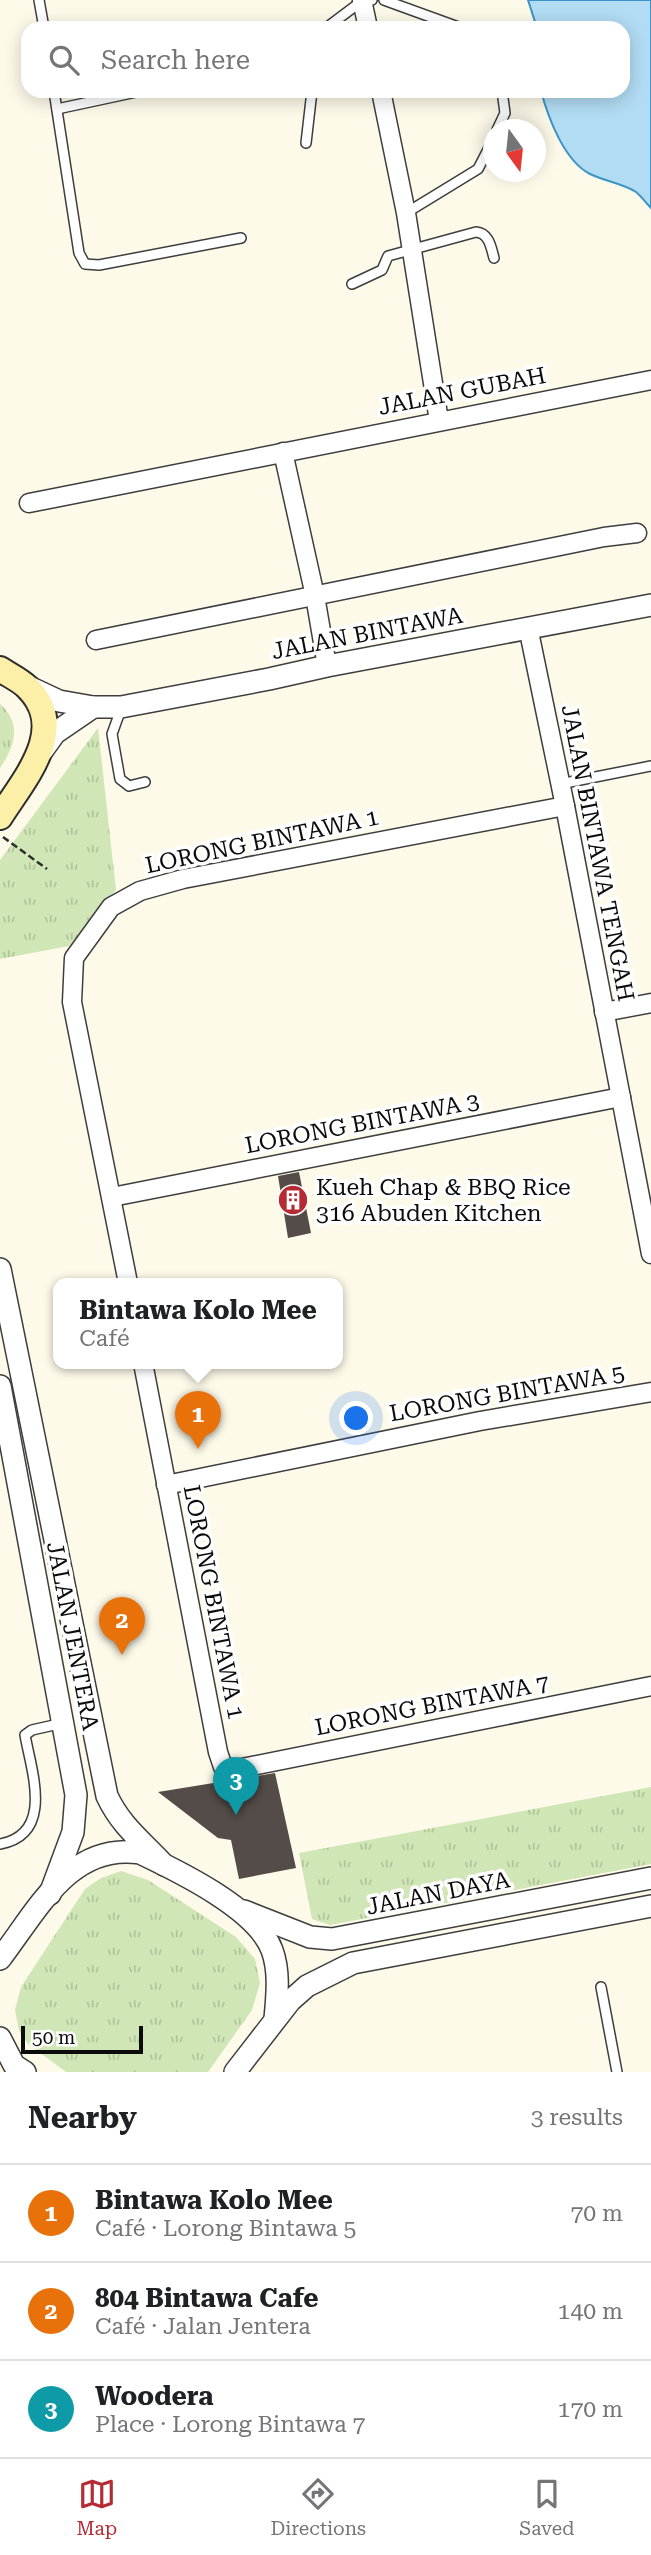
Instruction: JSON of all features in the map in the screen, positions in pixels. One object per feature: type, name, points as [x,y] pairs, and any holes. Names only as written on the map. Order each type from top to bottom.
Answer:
[{"type":"main road","points":[[0,669],[27,686],[38,701],[45,718],[42,751],[0,817]]},
{"type":"street","points":[[366,0],[368,21]]},
{"type":"street","points":[[382,98],[406,213],[439,421]]},
{"type":"street","name":"JALAN GUBAH","points":[[29,503],[651,380]]},
{"type":"street","points":[[283,452],[315,596],[327,666]]},
{"type":"street","points":[[96,640],[604,537],[637,533]]},
{"type":"street","name":"JALAN BINTAWA","points":[[27,686],[59,701],[93,707],[121,707],[651,605]]},
{"type":"street","name":"JALAN BINTAWA TENGAH","points":[[528,628],[561,785],[651,1254]]},
{"type":"street","points":[[42,751],[55,733],[93,707]]},
{"type":"street","name":"LORONG BINTAWA 1","points":[[127,1278],[72,1002],[74,958],[111,907],[140,891],[183,879],[565,806]]},
{"type":"street","points":[[604,1012],[651,1003]]},
{"type":"street","name":"LORONG BINTAWA 3","points":[[112,1197],[621,1097]]},
{"type":"street","name":"JALAN JENTERA","points":[[0,1269],[107,1796],[122,1822],[164,1865]]},
{"type":"street","name":"LORONG BINTAWA 1","points":[[144,1369],[223,1767]]},
{"type":"street","name":"JALAN JENTERA","points":[[0,1386],[76,1795],[73,1832],[50,1894]]},
{"type":"street","name":"LORONG BINTAWA 5","points":[[166,1485],[480,1422],[651,1392]]},
{"type":"street","name":"LORONG BINTAWA 7","points":[[223,1767],[237,1769],[651,1686]]},
{"type":"street","points":[[0,1959],[73,1868],[99,1854],[125,1851],[140,1853],[239,1908],[272,1948],[278,1983],[275,2019]]},
{"type":"street","name":"JALAN DAYA","points":[[239,1908],[310,1937],[332,1939],[651,1878]]},
{"type":"street","points":[[562,1895],[593,1898],[606,1903],[617,1913]]},
{"type":"street","points":[[235,2072],[290,2001],[307,1986],[354,1963],[651,1906]]},
{"type":"street","points":[[0,2038],[13,2066]]},
{"type":"lane","points":[[39,0],[43,21]]},
{"type":"lane","points":[[336,21],[366,0]]},
{"type":"lane","points":[[384,0],[442,21]]},
{"type":"lane","points":[[55,98],[79,253],[85,264],[99,265],[241,238]]},
{"type":"lane","points":[[57,108],[106,98]]},
{"type":"lane","points":[[306,143],[311,98]]},
{"type":"lane","points":[[502,119],[505,113],[503,98]]},
{"type":"lane","points":[[406,213],[478,169],[483,159]]},
{"type":"lane","points":[[352,284],[382,270],[388,256],[482,232],[488,238],[494,258]]},
{"type":"lane","points":[[121,707],[112,734],[120,779],[130,786],[145,782]]},
{"type":"lane","points":[[561,785],[651,766]]},
{"type":"lane","points":[[0,1844],[8,1842],[24,1830],[36,1810],[35,1785],[25,1735],[32,1730],[63,1723]]},
{"type":"lane","points":[[601,1987],[617,2072]]},
{"type":"path","points":[[0,835],[47,869]]},
{"type":"green space","points":[[0,704],[11,719],[14,735],[0,768]]},
{"type":"green space","points":[[98,728],[116,890],[69,946],[0,959],[0,860]]},
{"type":"green space","points":[[651,1787],[651,1864],[330,1925],[312,1919],[299,1853]]},
{"type":"green space","points":[[121,1871],[148,1880],[236,1937],[255,1959],[260,1983],[252,2010],[208,2072],[66,2072],[28,2044],[19,2031],[15,2010],[21,1987],[85,1889],[101,1878]]},
{"type":"water","points":[[528,0],[651,0],[651,208],[636,192],[590,174],[572,159],[558,137],[543,98],[630,98],[630,21],[535,21]]},
{"type":"building","name":"Kueh Chap & BBQ Rice 316 Abuden Kitchen","points":[[299,1172],[311,1233],[288,1238],[278,1176]]},
{"type":"building","points":[[275,1773],[296,1868],[239,1879],[231,1840],[218,1838],[158,1792]]},
{"type":"place","name":"Kueh Chap & BBQ Rice 316 Abuden Kitchen","points":[[293,1200]]},
{"type":"place","name":"Bintawa Kolo Mee","points":[[198,1449]]},
{"type":"place","name":"804 Bintawa Cafe","points":[[122,1655]]},
{"type":"place","name":"Woodera","points":[[236,1815]]}]
